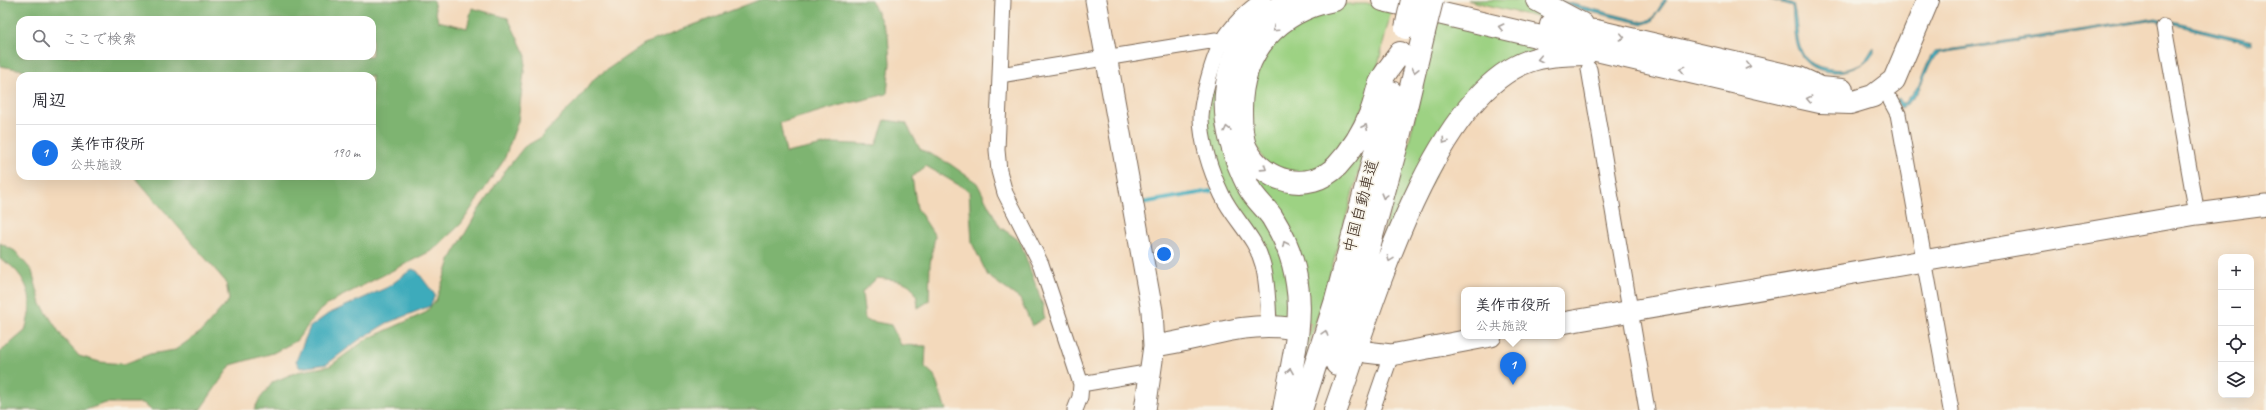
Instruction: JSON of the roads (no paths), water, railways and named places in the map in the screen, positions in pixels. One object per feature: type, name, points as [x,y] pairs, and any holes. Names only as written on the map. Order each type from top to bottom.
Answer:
[{"type":"highway","points":[[1284,410],[1298,321],[1297,285],[1288,250],[1272,217],[1250,190],[1234,154],[1226,125],[1225,87],[1240,49],[1252,31],[1267,15],[1290,0]]},
{"type":"highway","points":[[1334,0],[1317,3],[1297,12],[1281,23],[1255,51],[1243,76],[1240,122],[1246,147],[1257,164],[1276,176],[1293,183],[1310,181],[1325,176],[1337,166],[1358,140],[1371,112],[1380,83],[1400,53]]},
{"type":"highway","points":[[1383,0],[1820,102],[1850,103],[1874,96],[1894,80],[1928,0]]},
{"type":"highway","name":"中国自動車道","points":[[1323,410],[1400,138],[1415,30],[1412,0]]},
{"type":"highway","name":"中国自動車道","points":[[1301,410],[1336,300],[1389,101],[1400,53],[1432,0]]},
{"type":"highway","points":[[1447,0],[1565,28],[1596,31],[1799,78],[1821,88],[1844,91],[1870,85],[1888,71],[1917,0]]},
{"type":"highway","points":[[1537,0],[1596,31]]},
{"type":"highway","points":[[1335,410],[1381,280],[1411,205],[1434,158],[1460,119],[1485,89],[1510,71],[1529,61],[1553,56],[1583,54],[1621,55]]},
{"type":"street","points":[[1003,0],[997,150],[999,171],[1005,193],[1041,264],[1081,384],[1080,396],[1075,410]]},
{"type":"street","points":[[1096,0],[1152,311],[1154,346],[1152,372],[1145,410]]},
{"type":"street","points":[[1154,346],[1250,326],[1279,326],[1263,265],[1252,237],[1223,197],[1207,155],[1201,118],[1206,91],[1222,42],[1244,15],[1263,0]]},
{"type":"street","points":[[2164,27],[2197,214]]},
{"type":"street","points":[[1000,75],[1216,40],[1222,42]]},
{"type":"street","points":[[1589,69],[1647,410]]},
{"type":"street","points":[[1891,101],[1898,114],[1951,410]]},
{"type":"street","points":[[1565,322],[2197,214],[2266,205]]},
{"type":"street","points":[[1366,352],[1391,355],[1475,339]]},
{"type":"street","points":[[1372,410],[1391,355]]},
{"type":"street","points":[[1081,384],[1152,372]]},
{"type":"water","points":[[1557,0],[1644,22],[1653,18],[1664,0],[1667,0],[1652,21],[1644,24],[1578,9]]},
{"type":"water","points":[[1771,0],[1780,0],[1793,4],[1799,43],[1806,59],[1814,64],[1825,68],[1841,70],[1848,69],[1860,64],[1874,47],[1874,53],[1858,66],[1848,70],[1827,72],[1817,69],[1808,63],[1798,50],[1795,38],[1792,6]]},
{"type":"water","points":[[2156,18],[2252,41],[2252,44],[2155,20],[1940,53],[1931,63],[1920,88],[1909,103],[1900,108],[1896,100],[1899,98],[1902,103],[1905,103],[1919,85],[1931,55],[1935,52]]},
{"type":"water","points":[[412,269],[417,271],[435,295],[430,306],[387,323],[359,340],[327,364],[300,368],[296,361],[310,327],[328,314],[388,287]]},
{"type":"waterway","points":[[1141,203],[1211,191]]},
{"type":"tunnel","points":[[1289,328],[1340,344]]},
{"type":"place","name":"美作市役所","points":[[1513,385]]}]
